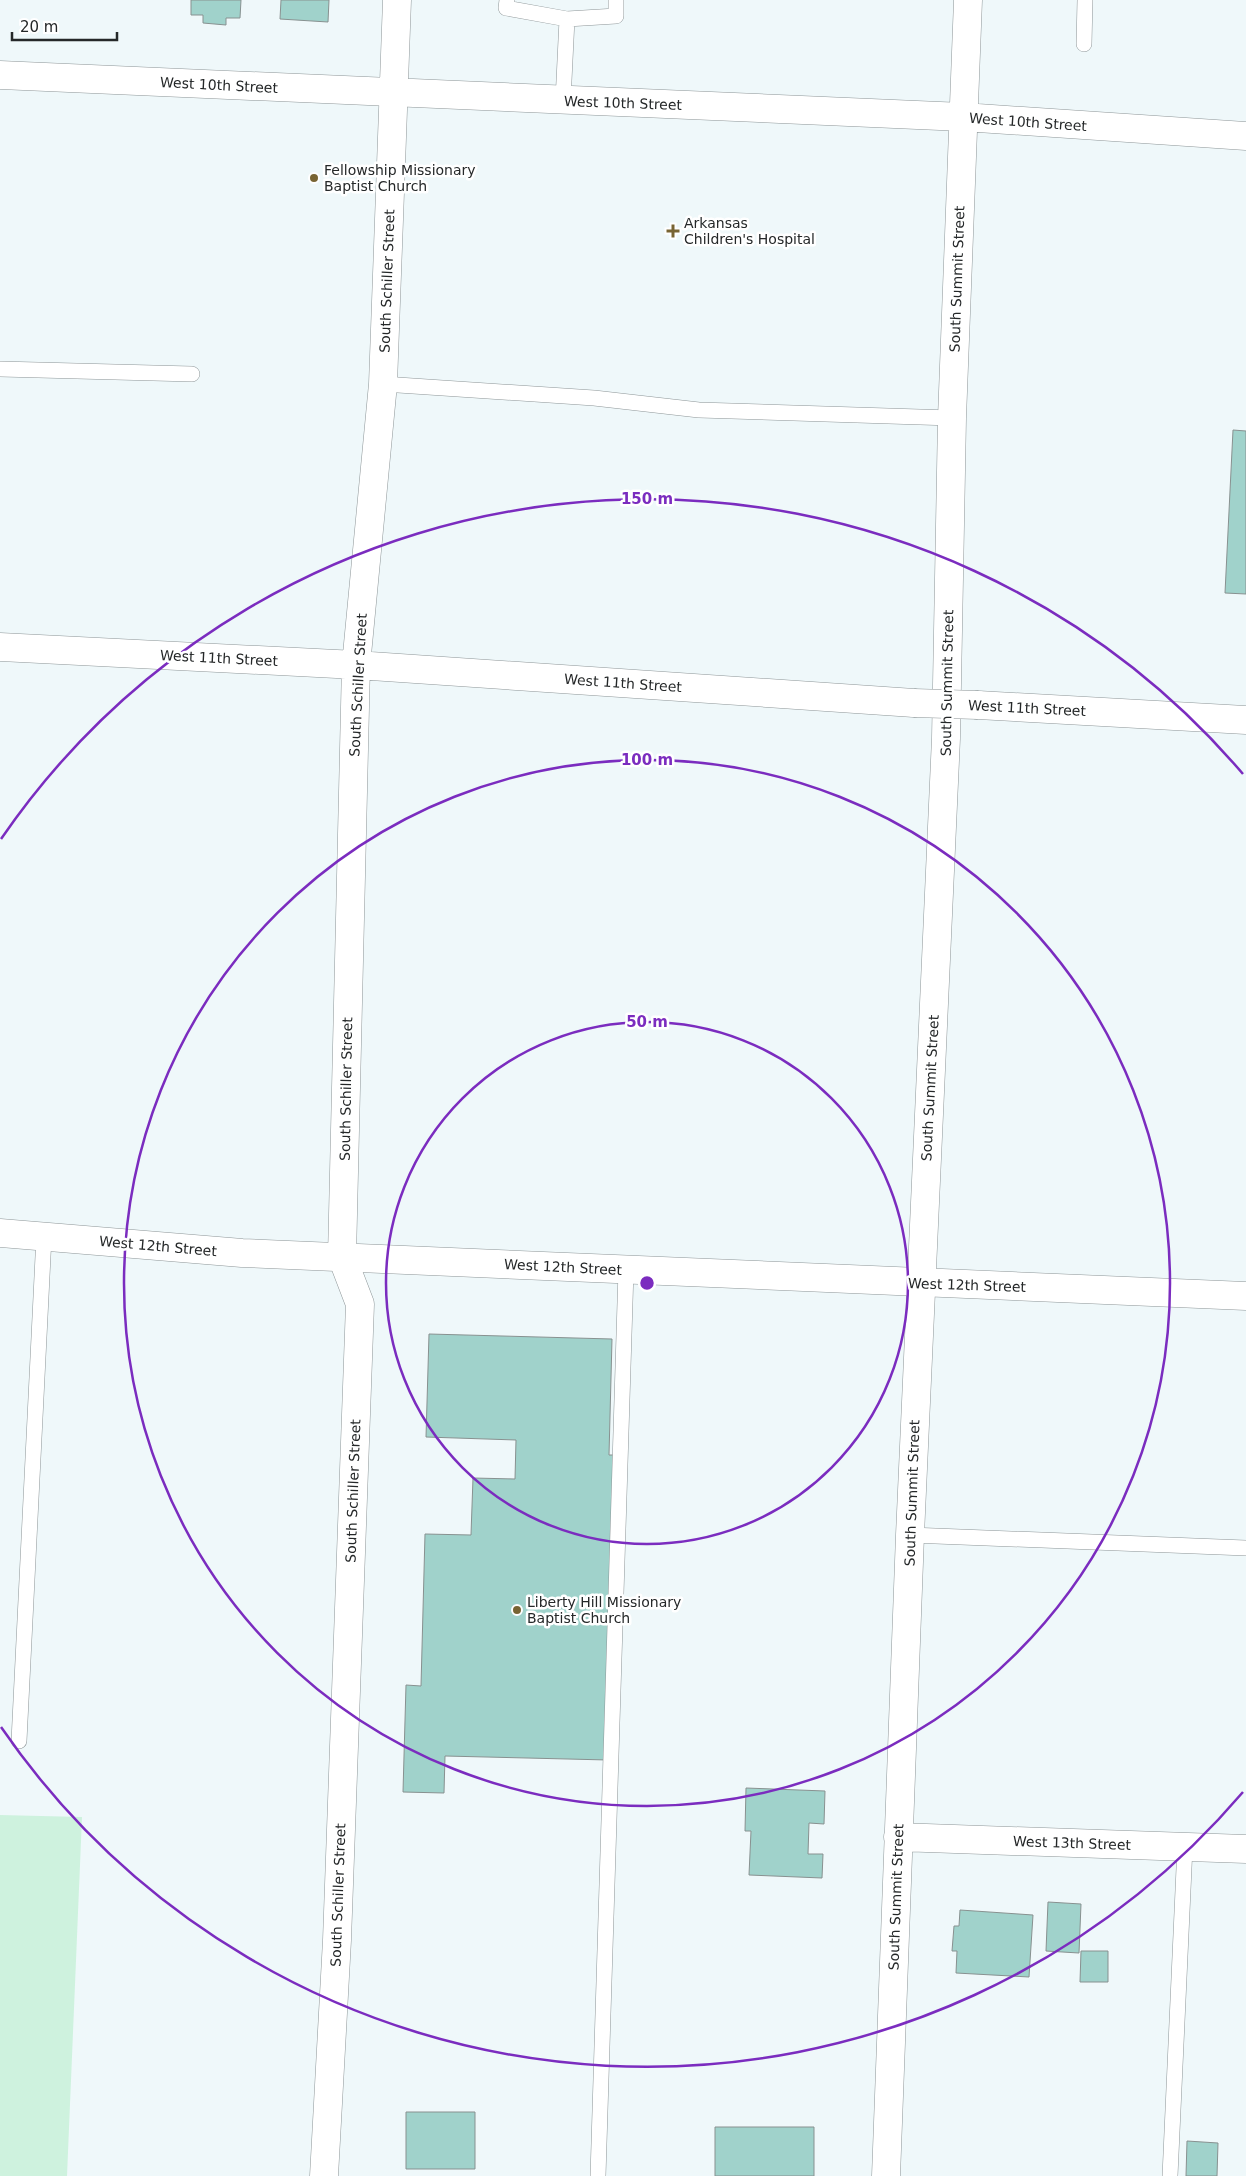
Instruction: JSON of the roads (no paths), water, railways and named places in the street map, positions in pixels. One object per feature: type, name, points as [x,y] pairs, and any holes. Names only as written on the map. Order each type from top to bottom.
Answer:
[{"type":"street","name":"South Schiller Street","points":[[324,2176],[336,1950],[360,1304],[342,1257],[356,665],[383,384],[397,0]]},
{"type":"street","name":"South Summit Street","points":[[886,2176],[910,1535],[946,738],[952,418],[968,0]]},
{"type":"street","name":"West 10th Street","points":[[0,75],[393,94],[963,117],[1246,136]]},
{"type":"street","name":"West 11th Street","points":[[0,647],[356,665],[914,702],[1246,720]]},
{"type":"street","name":"West 12th Street","points":[[0,1233],[242,1253],[1246,1296]]},
{"type":"street","name":"West 13th Street","points":[[898,1837],[1246,1849]]},
{"type":"lane","points":[[507,0],[506,8],[567,19],[616,16],[616,0]]},
{"type":"lane","points":[[1084,44],[1085,0]]},
{"type":"lane","points":[[563,101],[567,19]]},
{"type":"lane","points":[[0,369],[192,374]]},
{"type":"lane","points":[[383,384],[594,398],[699,410],[952,418]]},
{"type":"lane","points":[[19,1741],[44,1236]]},
{"type":"lane","points":[[598,2176],[626,1270]]},
{"type":"lane","points":[[910,1535],[1246,1548]]},
{"type":"lane","points":[[1170,2176],[1185,1846]]},
{"type":"place","name":"Fellowship Missionary Baptist Church","points":[[314,178]]},
{"type":"place","name":"Arkansas Children's Hospital","points":[[673,231]]},
{"type":"place","name":"Liberty Hill Missionary Baptist Church","points":[[517,1610]]}]
